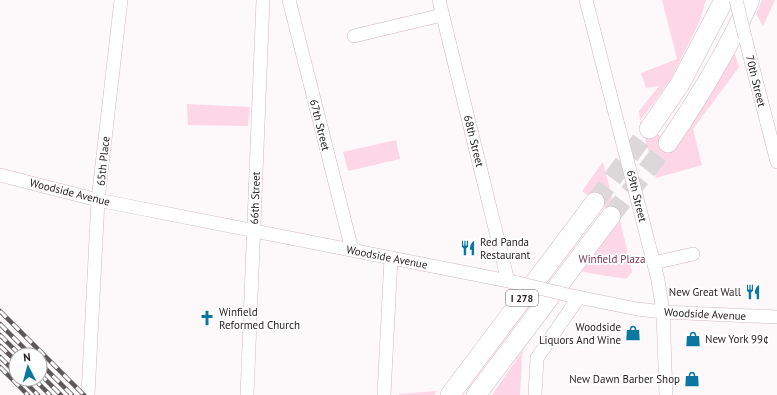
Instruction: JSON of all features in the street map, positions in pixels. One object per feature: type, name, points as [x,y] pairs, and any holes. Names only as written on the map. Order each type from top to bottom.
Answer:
[{"type":"highway","points":[[649,129],[680,84],[724,0]]},
{"type":"highway","points":[[668,142],[700,95],[731,40],[750,0]]},
{"type":"highway","name":"I 278","points":[[450,395],[595,202]]},
{"type":"highway","name":"I 278","points":[[479,392],[611,216]]},
{"type":"street","name":"65th Place","points":[[88,395],[98,200],[120,0]]},
{"type":"street","name":"66th Street","points":[[247,395],[263,0]]},
{"type":"street","name":"67th Street","points":[[289,0],[352,250]]},
{"type":"street","name":"68th Street","points":[[439,0],[513,282]]},
{"type":"street","name":"69th Street","points":[[586,0],[660,289],[663,312],[666,395]]},
{"type":"street","name":"70th Street","points":[[736,0],[777,162]]},
{"type":"street","points":[[354,36],[442,15]]},
{"type":"street","name":"Woodside Avenue","points":[[0,175],[98,200],[513,282],[637,309],[663,312],[777,317]]},
{"type":"street","points":[[654,264],[693,254]]},
{"type":"street","points":[[384,395],[392,258]]},
{"type":"street","points":[[535,395],[537,358],[573,296]]},
{"type":"green space","points":[[662,0],[706,0],[699,23],[670,81],[640,121],[639,111],[659,86],[646,88],[641,73],[677,59]]},
{"type":"green space","points":[[762,0],[775,0],[763,26],[756,14]]},
{"type":"green space","points":[[734,52],[739,67],[693,129],[702,165],[656,178],[640,121],[671,144]]},
{"type":"green space","points":[[187,104],[250,107],[248,126],[188,125]]},
{"type":"green space","points":[[396,140],[400,159],[348,171],[343,152]]},
{"type":"green space","points":[[603,162],[617,217],[582,191]]},
{"type":"green space","name":"Winfield Plaza","points":[[620,220],[632,272],[626,279],[581,271]]},
{"type":"green space","points":[[523,350],[521,361],[522,360],[520,395],[492,395]]},
{"type":"green space","points":[[437,391],[434,395],[399,395],[399,394]]},
{"type":"tunnel","points":[[595,202],[649,129]]},
{"type":"tunnel","points":[[611,216],[668,143]]},
{"type":"railway","points":[[0,311],[84,395]]},
{"type":"railway","points":[[0,324],[23,347]]},
{"type":"railway","points":[[0,335],[12,347]]},
{"type":"railway","points":[[0,346],[8,354]]},
{"type":"railway","points":[[0,357],[8,365]]},
{"type":"railway","points":[[0,367],[28,395]]},
{"type":"railway","points":[[48,371],[72,395]]},
{"type":"railway","points":[[48,382],[61,395]]},
{"type":"railway","points":[[30,387],[38,395]]},
{"type":"railway","points":[[42,387],[50,395]]},
{"type":"place","name":"Red Panda Restaurant","points":[[468,248]]},
{"type":"place","name":"New Great Wall","points":[[753,292]]},
{"type":"place","name":"Winfield Reformed Church","points":[[207,318]]},
{"type":"place","name":"Woodside Liquors And Wine","points":[[633,333]]},
{"type":"place","name":"New York 99¢","points":[[693,339]]},
{"type":"place","name":"New Dawn Barber Shop","points":[[692,379]]}]
